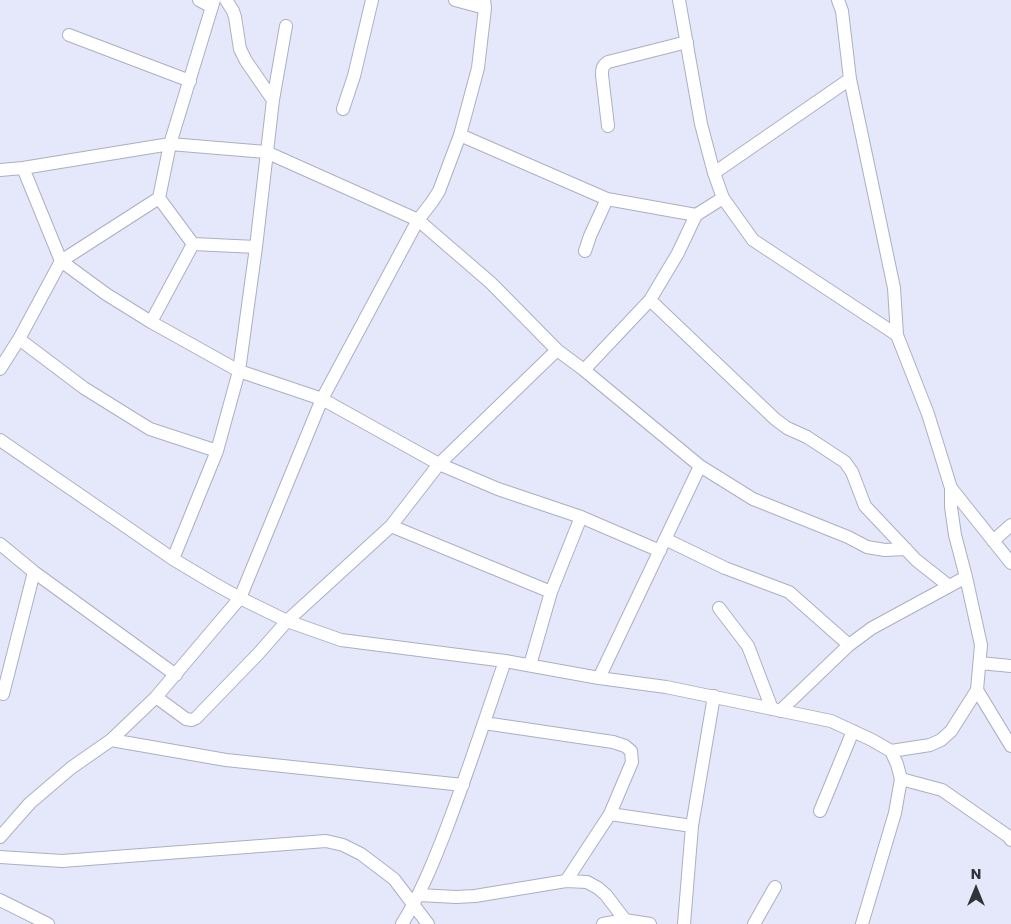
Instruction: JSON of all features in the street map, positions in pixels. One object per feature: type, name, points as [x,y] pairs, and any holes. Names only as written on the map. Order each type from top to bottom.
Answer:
[{"type":"street","points":[[0,369],[61,261],[159,198],[170,144],[213,3],[199,0]]},
{"type":"street","points":[[226,0],[235,17],[240,49],[273,100]]},
{"type":"street","points":[[342,109],[354,76],[372,0]]},
{"type":"street","points":[[0,838],[30,803],[71,768],[111,740],[156,697],[240,598],[322,399],[418,220],[440,191],[460,134],[478,68],[484,4],[455,0]]},
{"type":"street","points":[[679,0],[701,124],[722,198],[753,240],[897,335]]},
{"type":"street","points":[[838,0],[842,11],[850,79],[894,288],[897,335],[928,414],[951,488],[951,507],[955,535],[981,645],[977,690],[951,731],[941,740],[930,745],[891,751]]},
{"type":"street","points":[[173,559],[217,451],[239,371],[273,100],[286,26]]},
{"type":"street","points":[[69,35],[190,82]]},
{"type":"street","points":[[608,126],[602,75],[604,65],[608,62],[687,42]]},
{"type":"street","points":[[714,173],[850,79]]},
{"type":"street","points":[[460,134],[607,199],[696,215]]},
{"type":"street","points":[[0,170],[23,168],[170,144],[266,152],[418,220],[491,283],[557,350],[700,466],[753,498],[848,537],[867,547],[885,550],[906,549]]},
{"type":"street","points":[[23,168],[61,261],[106,294],[151,322],[239,371],[322,399],[439,464],[498,489],[580,516],[660,551]]},
{"type":"street","points":[[159,198],[193,244]]},
{"type":"street","points":[[584,370],[650,300],[678,253],[696,215],[722,198]]},
{"type":"street","points":[[585,251],[607,199]]},
{"type":"street","points":[[193,244],[256,247]]},
{"type":"street","points":[[151,322],[193,244]]},
{"type":"street","points":[[650,300],[775,419],[845,462],[852,472],[865,506],[916,560],[949,586]]},
{"type":"street","points":[[19,338],[84,388],[150,429],[217,451]]},
{"type":"street","points":[[156,697],[186,718],[192,720],[196,718],[287,621],[391,526],[439,464],[557,350]]},
{"type":"street","points":[[0,440],[173,559],[240,598],[287,621],[340,640],[505,661],[714,696],[831,721],[872,740],[891,751],[901,779],[895,813],[862,924]]},
{"type":"street","points":[[599,678],[700,466]]},
{"type":"street","points":[[951,488],[1011,563]]},
{"type":"street","points":[[530,665],[552,592],[580,516]]},
{"type":"street","points":[[994,541],[1011,525]]},
{"type":"street","points":[[391,526],[552,592]]},
{"type":"street","points":[[666,539],[725,568],[789,592],[849,645]]},
{"type":"street","points":[[0,544],[34,572],[176,675]]},
{"type":"street","points":[[3,694],[34,572]]},
{"type":"street","points":[[776,710],[849,645],[872,628],[966,577]]},
{"type":"street","points":[[719,608],[748,646],[776,710]]},
{"type":"street","points":[[402,924],[416,900],[463,785],[505,661]]},
{"type":"street","points":[[980,663],[1011,666]]},
{"type":"street","points":[[977,690],[1011,746]]},
{"type":"street","points":[[684,924],[692,826],[714,696]]},
{"type":"street","points":[[484,723],[613,742],[625,746],[632,751],[632,762],[610,814],[566,881]]},
{"type":"street","points":[[820,811],[853,731]]},
{"type":"street","points":[[111,740],[226,760],[463,785]]},
{"type":"street","points":[[901,779],[942,790],[1011,840]]},
{"type":"street","points":[[610,814],[692,826]]},
{"type":"street","points":[[0,857],[62,861],[326,841],[343,845],[361,854],[394,879],[416,900],[428,924]]},
{"type":"street","points":[[416,900],[475,896],[566,881],[587,882],[606,895],[625,920]]},
{"type":"street","points":[[754,924],[774,888]]},
{"type":"street","points":[[0,900],[48,924]]},
{"type":"street","points":[[603,924],[625,920],[650,924]]}]
